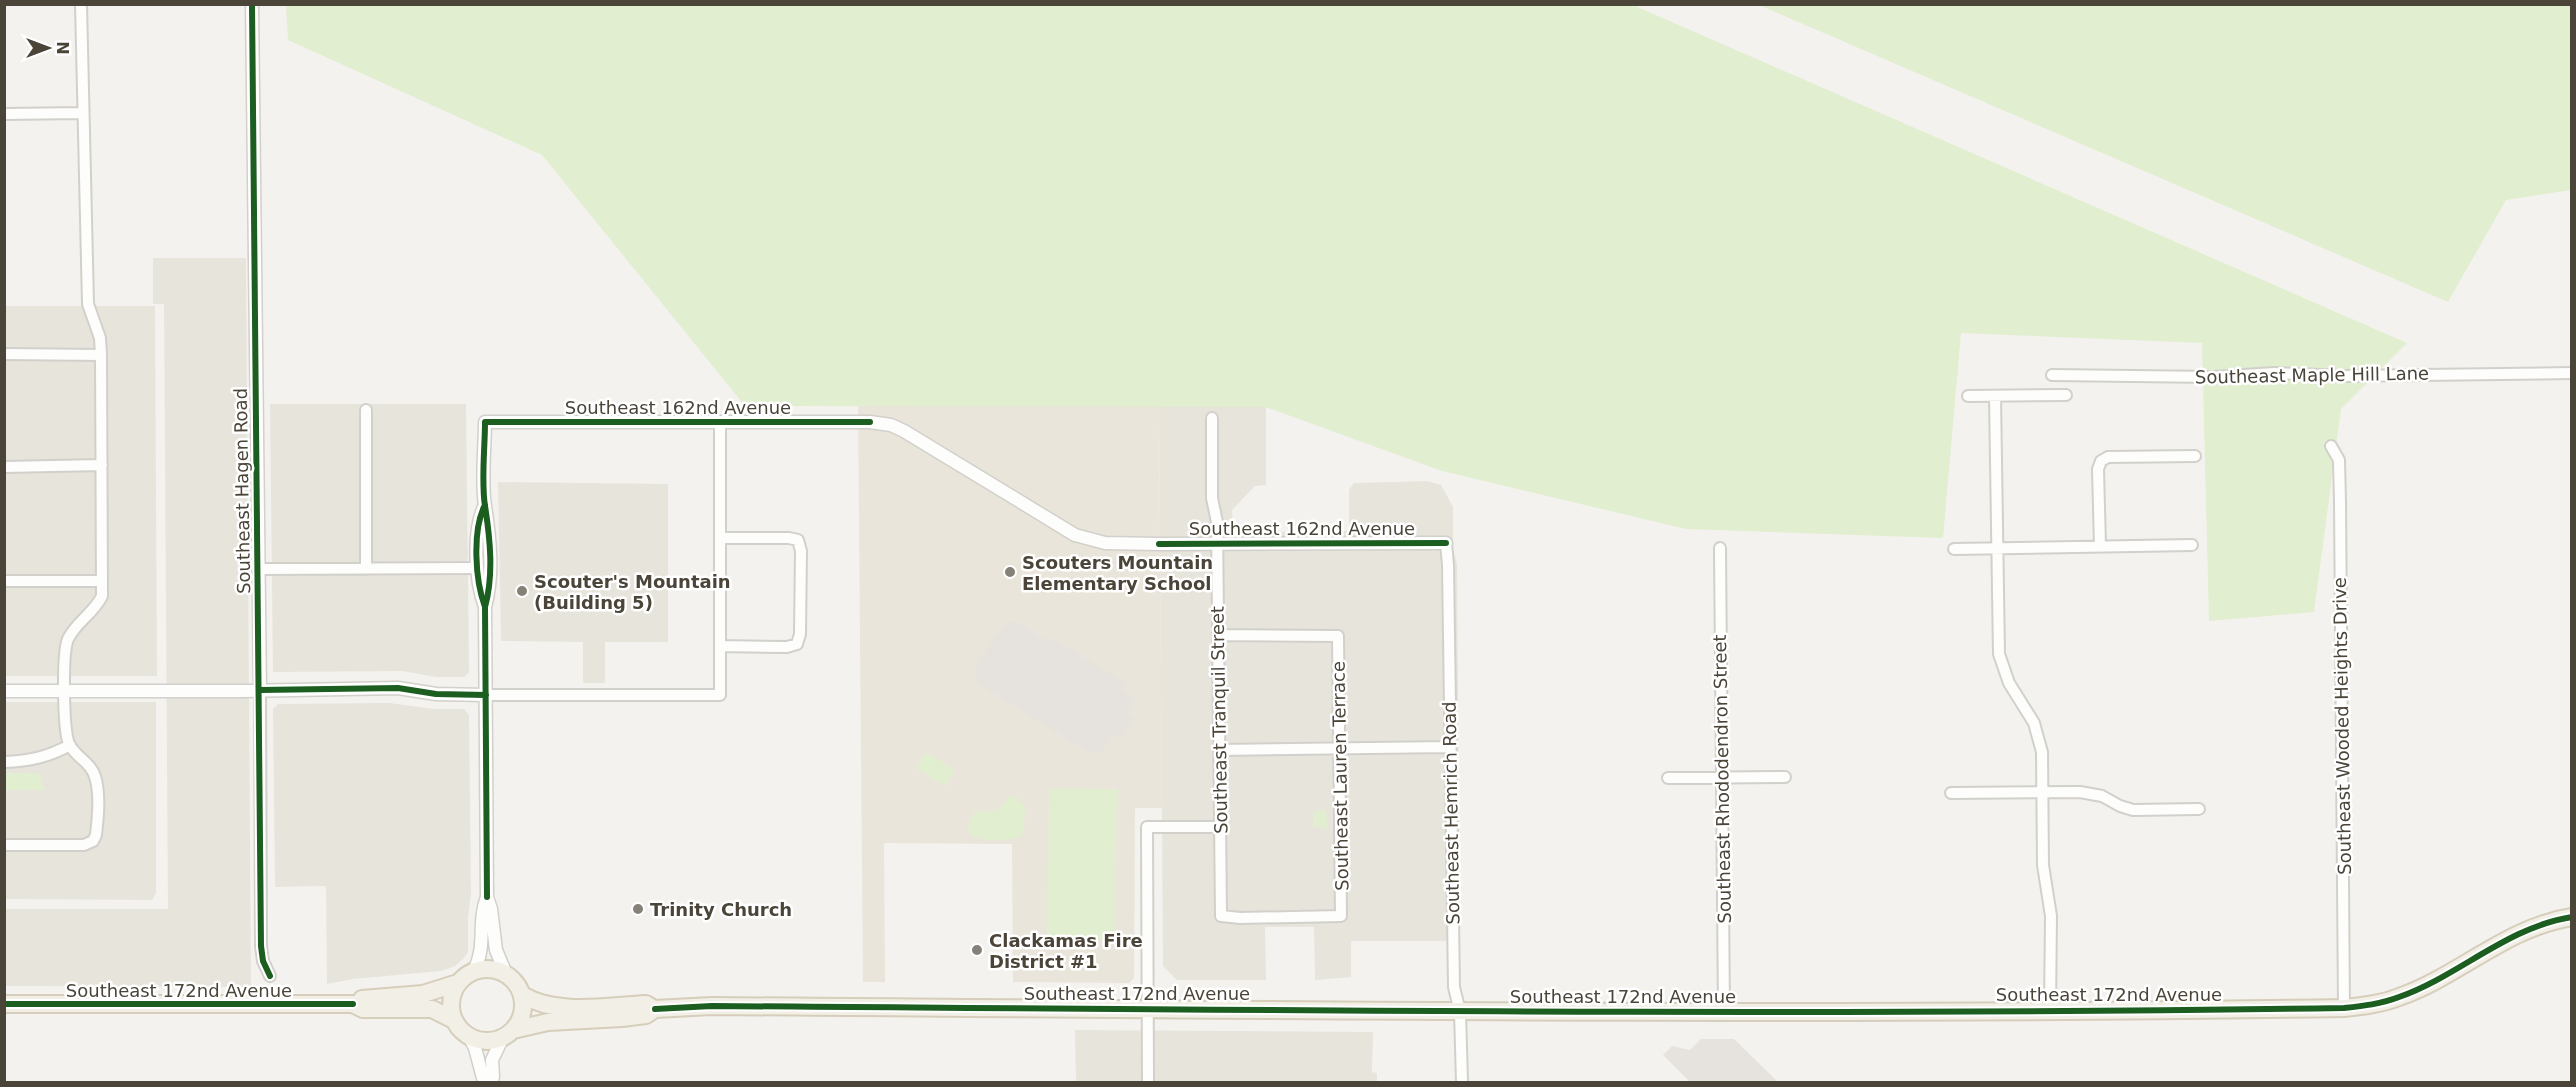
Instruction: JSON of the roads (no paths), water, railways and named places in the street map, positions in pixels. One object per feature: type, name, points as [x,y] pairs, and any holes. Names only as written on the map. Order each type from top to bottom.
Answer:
[{"type":"main road","name":"Southeast 172nd Avenue","points":[[4,1004],[353,1004],[363,1009],[432,1009],[454,1020],[469,1036],[482,1041],[548,1022],[646,1015],[655,1009],[712,1006],[1147,1007],[1460,1012],[2344,1008],[2370,1005],[2400,997],[2516,935],[2546,923],[2571,918]]},
{"type":"main road","points":[[474,971],[494,969],[506,974],[516,983],[522,995],[521,1018],[508,1034]]},
{"type":"main road","name":"Southeast 172nd Avenue","points":[[353,1004],[362,999],[423,993],[458,983],[474,971]]},
{"type":"main road","points":[[454,1020],[451,1001],[458,983]]},
{"type":"main road","name":"Southeast 172nd Avenue","points":[[522,995],[534,1002],[550,1006],[646,1004],[655,1009]]},
{"type":"street","points":[[4,845],[75,846],[93,841],[97,827],[96,780],[87,761],[70,745],[66,730],[65,691],[68,640],[96,608],[102,596],[101,355],[100,338],[88,304],[81,4]]},
{"type":"street","name":"Southeast Hagen Road","points":[[252,4],[261,946],[263,961],[270,976]]},
{"type":"street","points":[[4,114],[82,113]]},
{"type":"street","points":[[4,354],[21,356],[101,355]]},
{"type":"street","name":"Southeast Maple Hill Lane","points":[[2052,375],[2214,377],[2274,374],[2344,376],[2571,373]]},
{"type":"street","points":[[1968,396],[2066,395]]},
{"type":"street","points":[[1995,396],[1999,654],[2008,683],[2025,706],[2038,734],[2042,752],[2043,865],[2051,916],[2050,1010]]},
{"type":"street","points":[[366,410],[366,569]]},
{"type":"street","name":"Southeast Tranquil Street","points":[[1212,418],[1212,498],[1217,522],[1221,916]]},
{"type":"street","name":"Southeast 162nd Avenue","points":[[485,505],[485,422],[870,422],[904,431],[1075,535],[1105,543],[1446,543]]},
{"type":"street","points":[[4,691],[398,688],[436,694],[720,695],[720,422]]},
{"type":"street","name":"Southeast Wooded Heights Drive","points":[[2331,446],[2338,460],[2340,502],[2344,1008]]},
{"type":"street","points":[[2100,546],[2098,469],[2101,461],[2108,457],[2195,456]]},
{"type":"street","points":[[4,466],[102,465]]},
{"type":"street","points":[[485,505],[478,519],[479,591],[485,607]]},
{"type":"street","points":[[485,505],[489,519],[490,591],[485,607],[487,897],[491,909],[496,951],[506,974]]},
{"type":"street","points":[[720,538],[789,538],[798,540],[801,551],[800,634],[797,645],[787,647],[720,646]]},
{"type":"street","name":"Southeast Hemrich Road","points":[[1446,543],[1454,987],[1460,1012],[1462,1083]]},
{"type":"street","points":[[1954,549],[2192,544]]},
{"type":"street","name":"Southeast Rhododendron Street","points":[[1720,548],[1724,1011]]},
{"type":"street","points":[[258,569],[478,568]]},
{"type":"street","points":[[4,581],[102,581]]},
{"type":"street","name":"Southeast Lauren Terrace","points":[[1218,635],[1338,636],[1341,916],[1240,918],[1221,916]]},
{"type":"street","points":[[4,762],[31,761],[51,755],[70,745]]},
{"type":"street","points":[[1220,750],[1450,747]]},
{"type":"street","points":[[1668,778],[1785,777]]},
{"type":"street","points":[[1951,793],[2086,792],[2102,796],[2133,810],[2199,809]]},
{"type":"street","points":[[1148,1083],[1147,827],[1220,827]]},
{"type":"street","points":[[474,971],[482,951],[482,910],[487,897]]},
{"type":"street","points":[[469,1036],[475,1048],[483,1078],[493,1077],[492,1060],[508,1034]]},
{"type":"place","name":"Scouters Mountain Elementary School","points":[[1010,572]]},
{"type":"place","name":"Scouter's Mountain (Building 5)","points":[[522,591]]},
{"type":"place","name":"Trinity Church","points":[[638,909]]},
{"type":"place","name":"Clackamas Fire District #1","points":[[977,950]]}]
